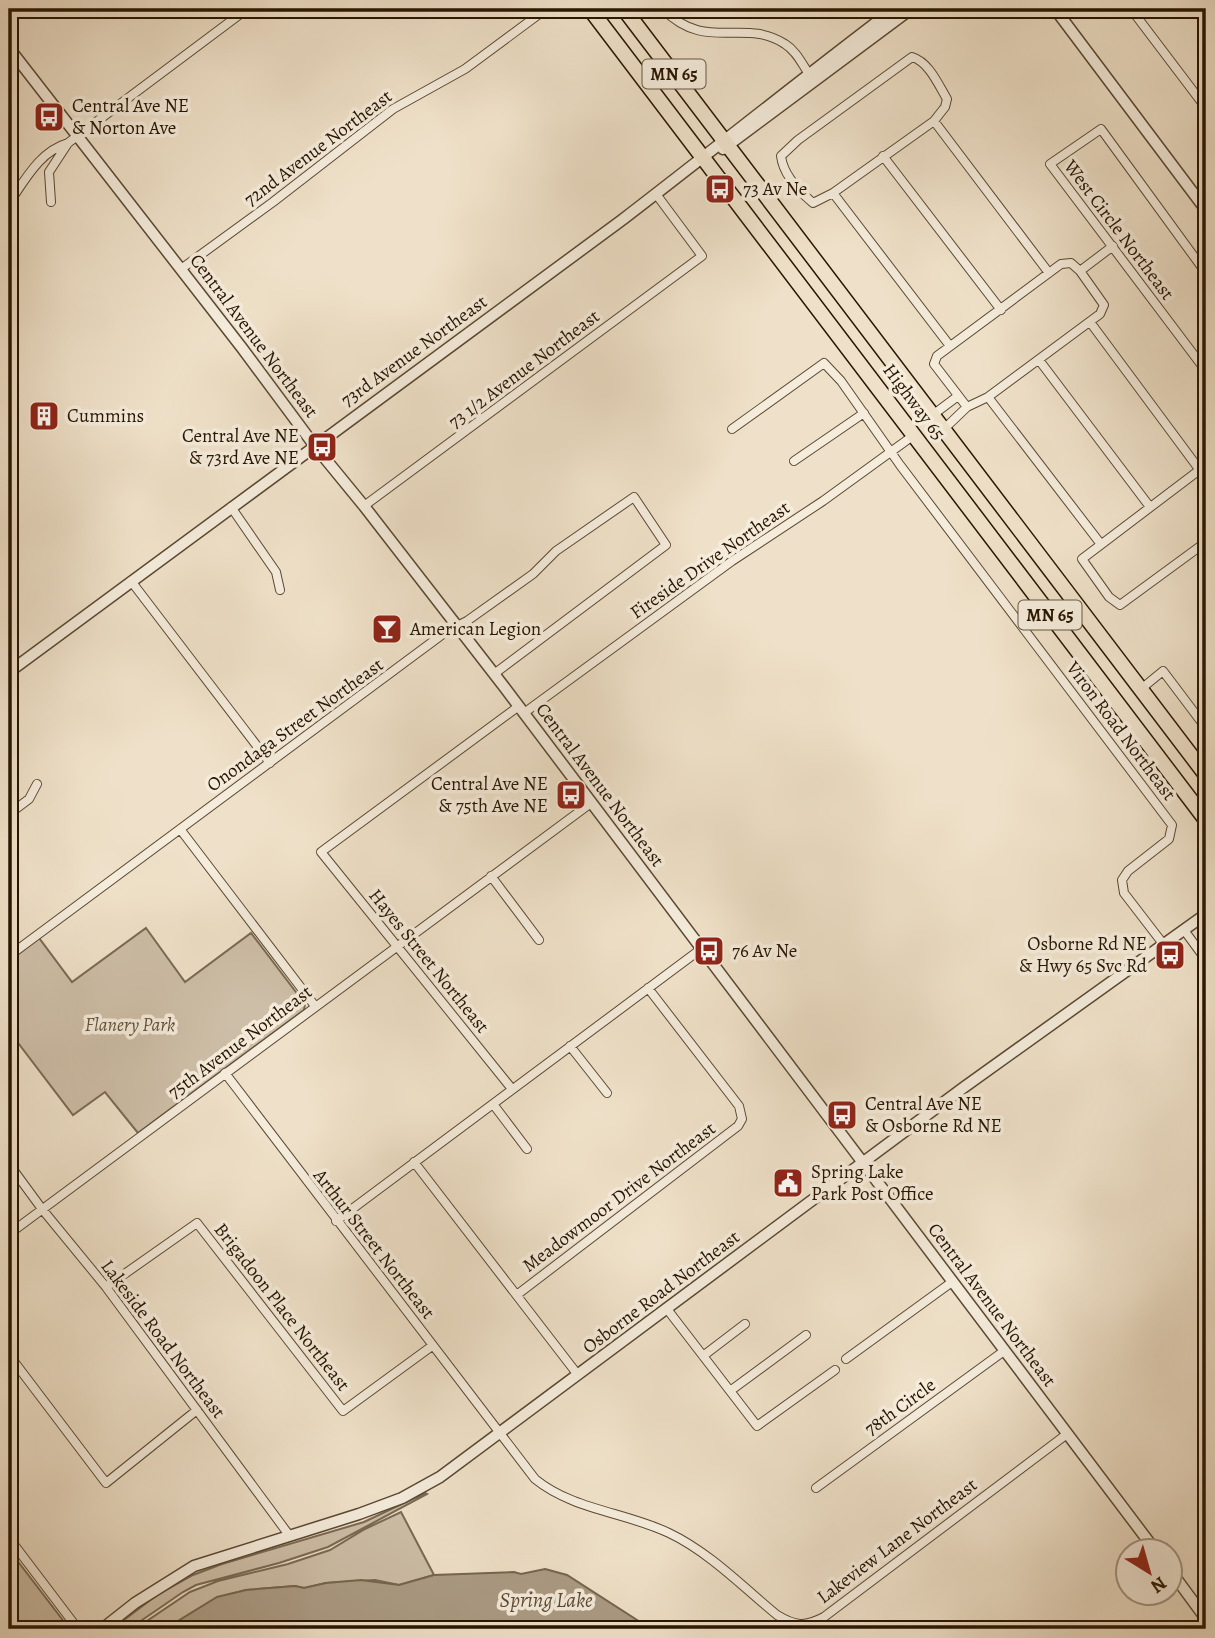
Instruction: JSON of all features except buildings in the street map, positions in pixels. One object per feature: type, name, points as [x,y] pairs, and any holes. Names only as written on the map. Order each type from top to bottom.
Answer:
[{"type":"highway","name":"Highway 65","points":[[590,9],[1206,820]]},
{"type":"highway","name":"Highway 65","points":[[624,9],[1206,775]]},
{"type":"street","points":[[9,203],[42,158],[55,147],[72,140],[247,9]]},
{"type":"street","name":"72nd Avenue Northeast","points":[[181,269],[393,109],[465,69],[546,9]]},
{"type":"street","points":[[663,9],[676,22],[696,32],[746,33],[775,39],[787,45],[804,63],[811,77]]},
{"type":"street","name":"73rd Avenue Northeast","points":[[9,672],[726,143],[894,9]]},
{"type":"street","name":"73rd Avenue Northeast","points":[[811,77],[911,9]]},
{"type":"street","points":[[1055,9],[1206,210]]},
{"type":"street","points":[[1132,9],[1206,108]]},
{"type":"street","name":"Central Avenue Northeast","points":[[9,48],[72,140],[181,269],[314,446],[494,674],[1144,1536]]},
{"type":"street","points":[[912,57],[922,60],[947,99],[945,107],[933,121],[833,193],[813,203],[782,166],[780,156],[798,140],[912,57]]},
{"type":"street","points":[[933,121],[1049,273]]},
{"type":"street","name":"West Circle Northeast","points":[[1206,273],[1101,129],[1050,164],[1206,372]]},
{"type":"street","points":[[51,202],[49,172],[72,140]]},
{"type":"street","points":[[883,156],[1001,310]]},
{"type":"street","points":[[833,193],[950,346]]},
{"type":"street","name":"73 1/2 Avenue Northeast","points":[[364,506],[702,256],[656,194]]},
{"type":"street","points":[[1080,271],[1113,246]]},
{"type":"street","points":[[944,429],[967,407],[988,397],[1100,314],[1104,304],[1071,263],[1061,264],[937,356],[934,364],[967,407]]},
{"type":"street","points":[[1090,322],[1203,467],[1082,559],[1109,597],[1120,605],[1206,542]]},
{"type":"street","points":[[1039,360],[1150,507]]},
{"type":"street","name":"Viron Road Northeast","points":[[732,429],[824,363],[1171,825],[1169,839],[1122,880],[1124,893],[1164,945]]},
{"type":"street","points":[[934,414],[958,396]]},
{"type":"street","points":[[988,397],[1100,543]]},
{"type":"street","points":[[794,461],[864,413]]},
{"type":"street","name":"Fireside Drive Northeast","points":[[321,852],[915,435]]},
{"type":"street","name":"Onondaga Street Northeast","points":[[9,956],[447,631],[523,581],[556,551],[634,497],[666,545],[494,674]]},
{"type":"street","points":[[231,507],[275,572],[280,590]]},
{"type":"street","points":[[131,581],[270,763]]},
{"type":"street","points":[[1141,689],[1163,671],[1206,728]]},
{"type":"street","points":[[9,814],[29,799],[37,784]]},
{"type":"street","name":"75th Avenue Northeast","points":[[9,1234],[591,803]]},
{"type":"street","points":[[180,829],[315,1006]]},
{"type":"street","name":"Hayes Street Northeast","points":[[321,852],[512,1090]]},
{"type":"street","points":[[491,876],[539,940]]},
{"type":"street","name":"Osborne Road Northeast","points":[[102,1629],[135,1603],[194,1566],[359,1514],[402,1498],[440,1477],[963,1088],[1206,915]]},
{"type":"street","points":[[1184,930],[1206,960]]},
{"type":"street","points":[[335,1221],[701,949]]},
{"type":"street","name":"Meadowmoor Drive Northeast","points":[[518,1294],[738,1126],[742,1119],[739,1106],[648,988]]},
{"type":"street","points":[[570,1046],[607,1093]]},
{"type":"street","name":"Arthur Street Northeast","points":[[225,1073],[335,1221],[500,1433]]},
{"type":"street","points":[[493,1104],[527,1149]]},
{"type":"street","points":[[414,1162],[578,1375]]},
{"type":"street","name":"Lakeside Road Northeast","points":[[9,1164],[106,1287],[289,1535]]},
{"type":"street","name":"Brigadoon Place Northeast","points":[[106,1287],[197,1223],[343,1411],[432,1346]]},
{"type":"street","points":[[846,1359],[952,1282]]},
{"type":"street","points":[[667,1310],[757,1426],[835,1370]]},
{"type":"street","points":[[703,1356],[745,1324]]},
{"type":"street","points":[[730,1391],[806,1335]]},
{"type":"street","name":"78th Circle","points":[[816,1488],[1004,1351]]},
{"type":"street","points":[[9,1355],[106,1483],[197,1410]]},
{"type":"street","name":"Lakeview Lane Northeast","points":[[500,1433],[534,1479],[556,1495],[670,1533],[701,1553],[777,1615],[792,1624],[801,1625],[824,1617],[1067,1434]]},
{"type":"street","points":[[9,1538],[78,1629]]},
{"type":"street","points":[[1184,1589],[1206,1619]]},
{"type":"green space","name":"Flanery Park","points":[[146,928],[185,982],[251,933],[305,1004],[304,1010],[138,1133],[105,1092],[73,1115],[9,1031],[9,961],[39,938],[72,982]]},
{"type":"green space","points":[[427,1494],[328,1547],[196,1585],[129,1629],[112,1629],[157,1595],[193,1575],[364,1522]]},
{"type":"green space","points":[[401,1512],[434,1575],[399,1585],[375,1580],[326,1583],[304,1588],[295,1586],[246,1590],[217,1598],[165,1629],[135,1629],[190,1592],[218,1581],[288,1564],[330,1550]]},
{"type":"green space","points":[[13,1555],[69,1629],[25,1629],[9,1610],[9,1558]]},
{"type":"water","name":"Spring Lake","points":[[545,1569],[567,1575],[651,1629],[165,1629],[217,1597],[246,1590],[295,1586],[304,1588],[361,1580],[399,1585],[434,1575],[521,1574]]},
{"type":"place","name":"Central Ave NE & Norton Ave","points":[[49,117]]},
{"type":"place","name":"73 Av Ne","points":[[720,189]]},
{"type":"place","name":"Cummins","points":[[44,416]]},
{"type":"place","name":"Central Ave NE & 73rd Ave NE","points":[[322,447]]},
{"type":"place","name":"American Legion","points":[[387,629]]},
{"type":"place","name":"Central Ave NE & 75th Ave NE","points":[[571,795]]},
{"type":"place","name":"76 Av Ne","points":[[709,951]]},
{"type":"place","name":"Osborne Rd NE & Hwy 65 Svc Rd","points":[[1170,955]]},
{"type":"place","name":"Central Ave NE & Osborne Rd NE","points":[[842,1115]]},
{"type":"place","name":"Spring Lake Park Post Office","points":[[788,1183]]}]
